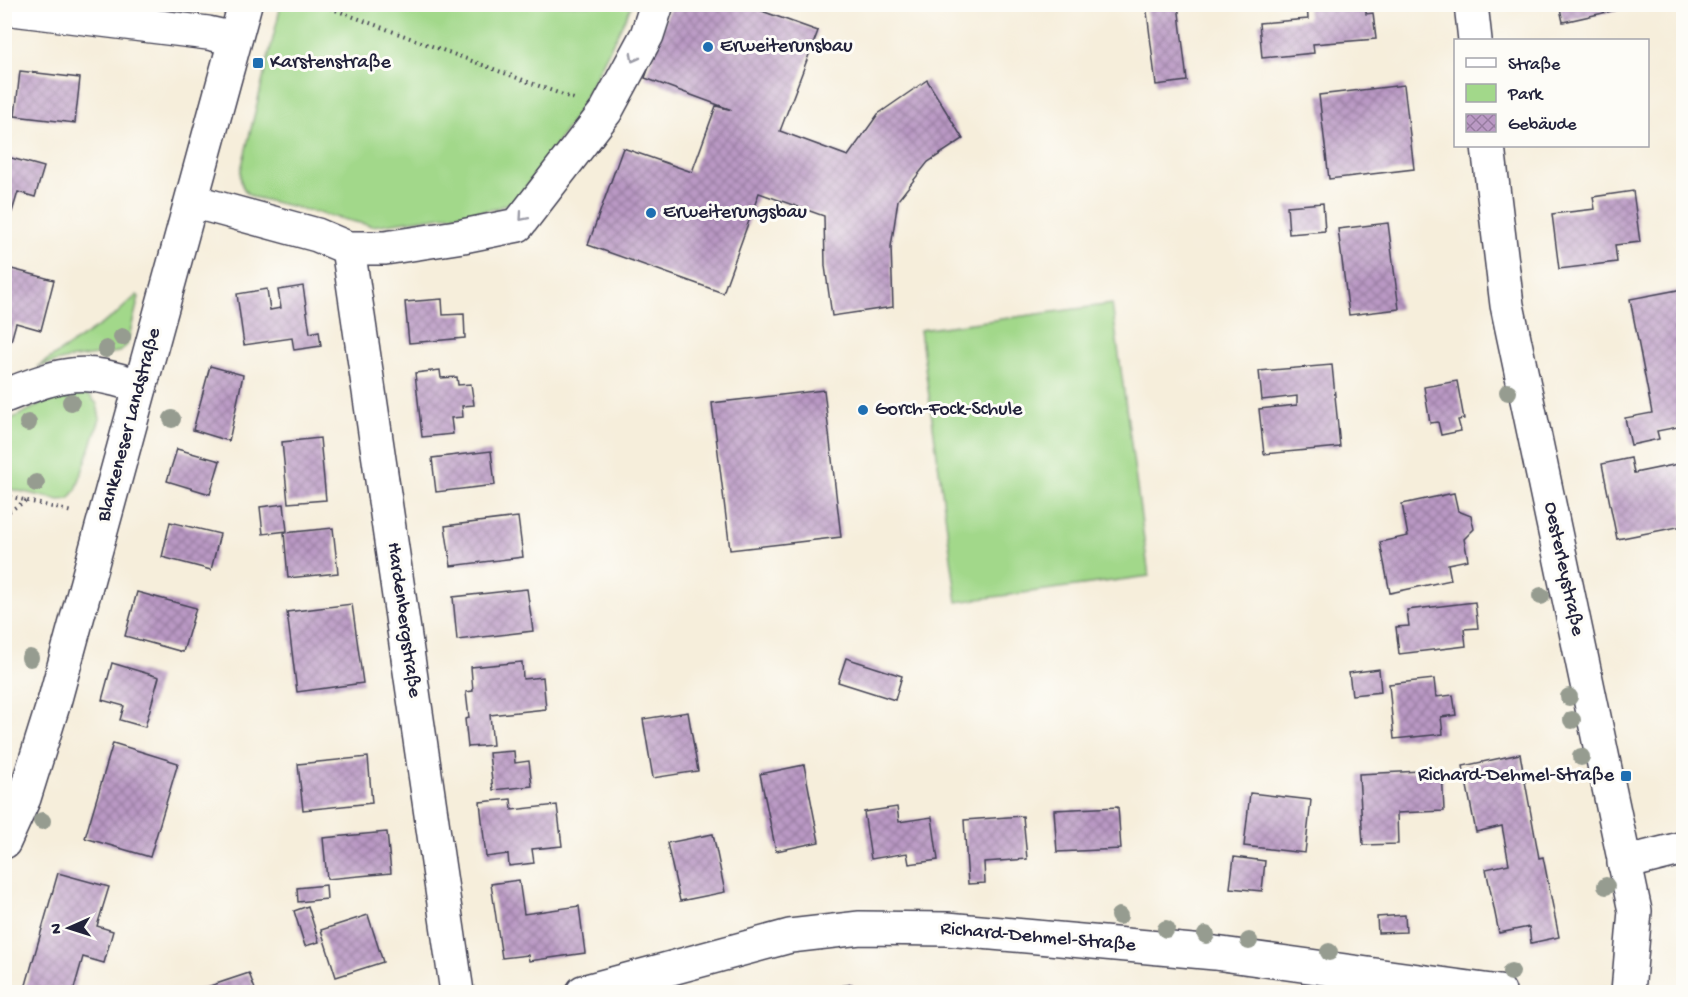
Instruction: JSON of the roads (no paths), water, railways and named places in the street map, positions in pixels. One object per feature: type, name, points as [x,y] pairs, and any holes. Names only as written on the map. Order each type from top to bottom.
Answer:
[{"type":"street","name":"Blankeneser Landstraße","points":[[4,842],[24,798],[55,699],[245,4]]},
{"type":"street","points":[[192,201],[317,235],[348,248],[385,248],[518,225],[606,111],[646,35],[657,4]]},
{"type":"street","points":[[1471,4],[1475,39]]},
{"type":"street","points":[[4,8],[208,33],[236,39]]},
{"type":"street","name":"Oesterleystraße","points":[[1488,147],[1507,305],[1635,911],[1628,993]]},
{"type":"street","name":"Hardenbergstraße","points":[[348,248],[457,993]]},
{"type":"street","points":[[4,396],[61,376],[81,373],[120,380],[141,387]]},
{"type":"street","points":[[1624,863],[1683,848]]},
{"type":"street","name":"Richard-Dehmel-Straße","points":[[583,993],[790,936],[860,928],[946,929],[1215,953],[1499,993]]},
{"type":"place","name":"Erweiterunsbau","points":[[708,47]]},
{"type":"place","name":"Karstenstraße","points":[[258,63]]},
{"type":"place","name":"Erweiterungsbau","points":[[651,213]]},
{"type":"place","name":"Gorch-Fock-Schule","points":[[863,410]]},
{"type":"place","name":"Richard-Dehmel-Straße","points":[[1626,776]]}]
